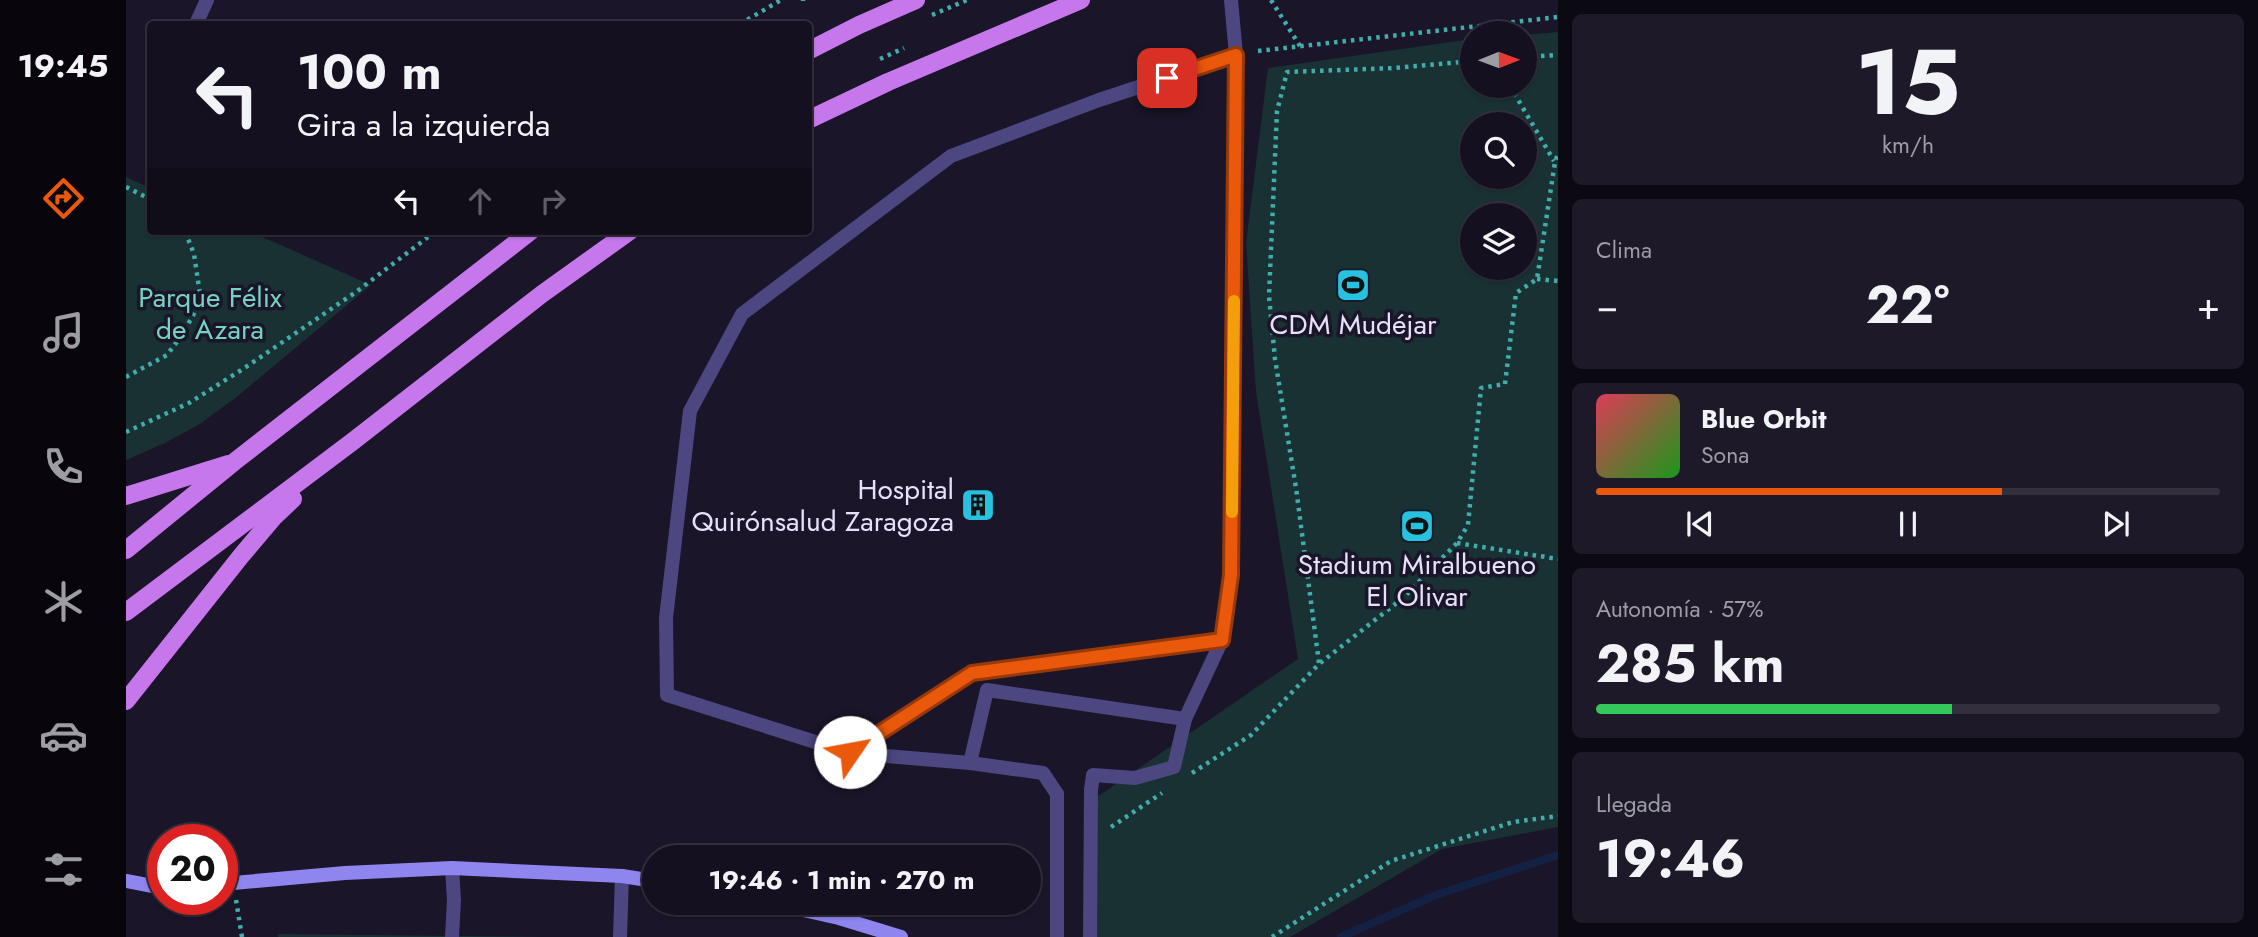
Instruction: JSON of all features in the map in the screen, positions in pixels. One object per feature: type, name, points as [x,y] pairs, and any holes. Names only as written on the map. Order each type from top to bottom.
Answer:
[{"type":"main road","points":[[812,49],[916,0]]},
{"type":"main road","points":[[812,118],[888,82],[1081,0]]},
{"type":"main road","points":[[126,550],[234,462],[526,235]]},
{"type":"main road","points":[[126,612],[352,442],[542,293],[624,235]]},
{"type":"main road","points":[[126,701],[274,517],[352,442]]},
{"type":"main road","points":[[126,496],[234,462]]},
{"type":"street","points":[[197,21],[207,0]]},
{"type":"street","points":[[1090,937],[1093,775],[1135,778],[1174,767],[1185,719],[1222,640],[1231,575],[1236,55],[1231,0]]},
{"type":"street","points":[[1056,937],[1057,794],[1043,773],[850,752],[667,695],[666,618],[690,411],[742,314],[951,156],[1099,100],[1236,55]]},
{"type":"street","points":[[850,752],[972,673],[1222,640]]},
{"type":"street","points":[[970,763],[987,690],[1185,719]]},
{"type":"street","points":[[452,868],[452,937]]},
{"type":"street","points":[[238,882],[345,873],[452,868],[642,879]]},
{"type":"street","points":[[620,937],[621,876]]},
{"type":"street","points":[[126,881],[147,885]]},
{"type":"street","points":[[826,915],[901,937]]},
{"type":"path","points":[[745,21],[781,0]]},
{"type":"path","points":[[1270,0],[1300,46]]},
{"type":"path","points":[[1258,51],[1558,17]]},
{"type":"path","points":[[1537,56],[1558,55]]},
{"type":"path","points":[[1319,664],[1296,488],[1275,359],[1269,296],[1277,111],[1287,72],[1395,68],[1460,62]]},
{"type":"path","points":[[1517,98],[1555,162]]},
{"type":"path","points":[[1537,273],[1558,154]]},
{"type":"path","points":[[126,187],[147,198]]},
{"type":"path","points":[[126,377],[167,355],[183,335],[201,301],[194,254],[187,235]]},
{"type":"path","points":[[126,432],[189,403],[243,369],[356,292],[431,235]]},
{"type":"path","points":[[1537,279],[1558,281]]},
{"type":"path","points":[[1181,781],[1251,735],[1319,664],[1403,598],[1457,544],[1468,525],[1481,388],[1506,384],[1516,292],[1534,280]]},
{"type":"path","points":[[1457,544],[1558,559]]},
{"type":"path","points":[[1111,827],[1169,789]]},
{"type":"path","points":[[1272,937],[1391,861],[1513,822],[1558,816]]},
{"type":"path","points":[[237,915],[242,937]]},
{"type":"green space","name":"Stadium Miralbueno El Olivar","points":[[1558,32],[1558,827],[1442,849],[1290,937],[1089,937],[1094,799],[1298,659],[1256,392],[1246,243],[1268,68],[1460,41],[1460,98],[1537,98],[1537,34]]},
{"type":"green space","name":"Parque Félix de Azara","points":[[126,177],[147,187],[147,235],[258,235],[371,285],[200,424],[126,460]]},
{"type":"green space","points":[[278,934],[547,937],[278,937]]},
{"type":"waterway","points":[[1341,937],[1436,895],[1558,855]]},
{"type":"slow traffic","points":[[1232,512],[1234,301]]},
{"type":"place","name":"CDM Mudéjar","points":[[1353,285]]},
{"type":"place","name":"Hospital Quirónsalud Zaragoza","points":[[978,505]]},
{"type":"place","name":"Stadium Miralbueno El Olivar","points":[[1417,526]]},
{"type":"route","points":[[850,752],[972,673],[1222,640],[1231,575],[1236,55],[1167,78]]}]
